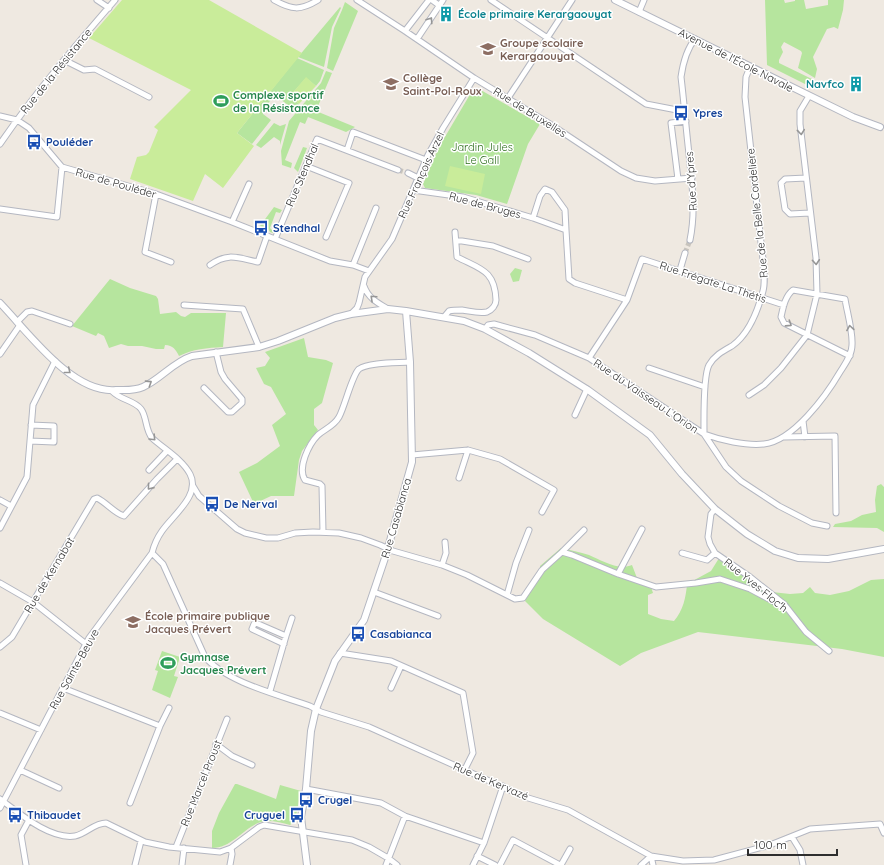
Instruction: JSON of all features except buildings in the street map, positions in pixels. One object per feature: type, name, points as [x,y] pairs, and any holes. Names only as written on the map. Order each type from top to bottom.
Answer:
[{"type":"street","points":[[97,0],[109,8]]},
{"type":"street","name":"Rue de la Résistance","points":[[0,144],[64,60],[115,0]]},
{"type":"street","points":[[274,0],[287,8],[305,8],[318,0]]},
{"type":"street","name":"Rue de Bruxelles","points":[[357,0],[474,78],[550,124],[621,171],[636,178],[655,181],[692,178]]},
{"type":"street","points":[[405,31],[429,0]]},
{"type":"street","points":[[432,0],[440,6]]},
{"type":"street","points":[[417,39],[443,0]]},
{"type":"street","points":[[491,0],[646,104],[677,110],[685,110]]},
{"type":"street","points":[[508,98],[572,0]]},
{"type":"street","name":"Avenue de l'École Navale","points":[[615,0],[809,96],[853,117],[880,127]]},
{"type":"street","points":[[639,12],[644,0]]},
{"type":"street","name":"Rue d'Ypres","points":[[690,240],[694,207],[681,77],[684,60],[691,44],[695,39]]},
{"type":"street","points":[[64,60],[84,70],[95,69],[149,97]]},
{"type":"street","name":"Rue de la Belle Cordelière","points":[[704,434],[705,387],[708,366],[714,357],[739,340],[748,328],[755,316],[764,285],[745,97],[746,77],[750,67]]},
{"type":"street","name":"Rue François Arzel","points":[[369,271],[392,239],[426,160],[442,128],[474,78]]},
{"type":"street","points":[[749,395],[764,385],[781,368],[807,335],[817,294],[816,258],[800,124],[800,111],[809,96]]},
{"type":"street","points":[[0,116],[17,120]]},
{"type":"street","name":"Rue de Pouléder","points":[[17,120],[29,128],[62,167],[156,194],[330,261],[353,265],[369,271]]},
{"type":"street","name":"Rue d'Ypres","points":[[678,179],[671,123],[686,121]]},
{"type":"street","points":[[347,150],[353,132],[426,160]]},
{"type":"street","name":"Rue Stendhal","points":[[275,239],[317,139],[398,170]]},
{"type":"street","points":[[306,166],[349,183],[326,237]]},
{"type":"street","points":[[0,209],[57,217],[62,167]]},
{"type":"street","points":[[408,173],[418,178]]},
{"type":"street","points":[[806,178],[785,179],[781,183],[785,209],[790,214],[810,213]]},
{"type":"street","points":[[232,222],[249,184]]},
{"type":"street","name":"Rue de Bruges","points":[[413,190],[463,197],[533,218],[566,230]]},
{"type":"street","name":"Rue de Bruges","points":[[533,218],[540,196],[545,190],[549,190],[565,210],[569,279],[575,283],[626,300]]},
{"type":"street","points":[[156,194],[145,252],[171,262]]},
{"type":"street","points":[[353,265],[376,208]]},
{"type":"street","points":[[444,317],[449,311],[454,310],[488,312],[496,304],[495,290],[491,278],[480,267],[458,257],[456,253],[455,232]]},
{"type":"street","points":[[210,265],[220,258],[234,257],[258,262],[267,236]]},
{"type":"street","points":[[456,241],[493,246],[528,259]]},
{"type":"street","points":[[680,270],[686,253]]},
{"type":"street","name":"Rue Frégate La Thétis","points":[[626,300],[642,259],[680,270],[784,305]]},
{"type":"street","points":[[351,314],[357,308],[365,277],[369,271]]},
{"type":"street","points":[[363,284],[365,290],[375,302],[388,309]]},
{"type":"street","points":[[704,434],[714,438],[743,443],[765,444],[784,437],[803,421],[830,390],[850,356],[852,344],[845,299],[793,290],[789,292],[781,317],[784,322],[850,356]]},
{"type":"street","points":[[589,358],[626,300]]},
{"type":"street","points":[[0,303],[55,361],[76,378],[97,388],[112,391],[131,391],[144,387],[184,359],[192,356],[259,347],[351,314],[388,309],[464,321],[485,329],[529,353],[587,389],[650,435],[682,474],[715,509],[747,534],[775,551],[798,558],[828,559],[884,549]]},
{"type":"street","points":[[184,305],[243,310],[259,347]]},
{"type":"street","name":"Rue Casabianca","points":[[307,865],[301,817],[316,710],[330,671],[340,653],[364,620],[403,498],[412,455],[410,362],[406,311]]},
{"type":"street","points":[[0,354],[18,323],[27,312],[32,312],[70,324]]},
{"type":"street","name":"Rue du Vaisseau L'Orion","points":[[485,329],[488,325],[494,324],[535,335],[589,358],[704,434],[726,467],[741,481],[779,506],[812,523],[827,526]]},
{"type":"street","points":[[204,388],[228,412],[232,412],[242,403],[242,399],[221,372],[216,352]]},
{"type":"street","points":[[0,528],[27,478],[33,405],[55,361]]},
{"type":"street","points":[[323,532],[322,486],[319,483],[304,479],[302,474],[303,465],[311,445],[318,436],[332,426],[337,420],[347,399],[355,373],[359,369],[369,365],[410,362]]},
{"type":"street","points":[[648,368],[705,387]]},
{"type":"street","points":[[575,415],[587,389]]},
{"type":"street","points":[[112,391],[117,396],[137,405],[142,411],[148,433],[166,451],[177,459],[190,475],[193,486],[199,496],[237,529],[253,536],[278,538],[295,533],[323,532],[339,533],[361,538],[387,548],[392,552],[442,565],[467,575],[515,599],[523,598],[542,570],[584,530]]},
{"type":"street","points":[[803,421],[805,437]]},
{"type":"street","points":[[30,441],[54,442],[54,426],[31,425]]},
{"type":"street","points":[[784,437],[835,436],[836,513]]},
{"type":"street","points":[[412,455],[468,450],[500,459],[554,490],[542,512]]},
{"type":"street","points":[[459,478],[468,450]]},
{"type":"street","points":[[149,470],[166,451]]},
{"type":"street","name":"Rue de Kernabat","points":[[0,647],[12,637],[94,499],[97,498],[101,500],[119,514],[124,516],[177,459]]},
{"type":"street","name":"Rue Sainte-Beuve","points":[[0,808],[2,800],[20,770],[86,644],[152,553],[162,530],[188,498],[193,486]]},
{"type":"street","points":[[188,498],[199,496]]},
{"type":"street","points":[[0,500],[11,506]]},
{"type":"street","name":"Rue Yves Floc'h","points":[[715,509],[710,520],[708,537],[715,553],[750,577],[784,604],[806,632],[829,651]]},
{"type":"street","points":[[618,574],[642,529]]},
{"type":"street","points":[[507,595],[516,563],[528,530]]},
{"type":"street","points":[[442,565],[446,553],[445,542]]},
{"type":"street","points":[[562,552],[656,587],[720,579],[750,589],[780,605],[784,604]]},
{"type":"street","name":"Rue de Kervazé","points":[[152,553],[163,564],[205,657],[210,663],[237,680],[310,706],[316,710],[369,727],[525,797],[568,810],[650,856]]},
{"type":"street","name":"Rue Yves Floc'h","points":[[682,553],[707,560],[715,553]]},
{"type":"street","points":[[0,583],[33,602],[86,644]]},
{"type":"street","points":[[374,592],[438,616]]},
{"type":"street","points":[[270,691],[292,618]]},
{"type":"street","points":[[284,644],[252,629],[256,623],[286,636]]},
{"type":"street","points":[[340,653],[391,662],[463,693],[473,753],[465,769]]},
{"type":"street","points":[[391,688],[401,666]]},
{"type":"street","points":[[63,688],[160,726]]},
{"type":"street","points":[[130,804],[160,726],[169,708]]},
{"type":"street","points":[[0,713],[41,730]]},
{"type":"street","name":"Rue Marcel Proust","points":[[176,847],[227,719]]},
{"type":"street","points":[[216,744],[232,756],[252,765]]},
{"type":"street","points":[[20,770],[60,788]]},
{"type":"street","points":[[473,865],[484,843],[503,786]]},
{"type":"street","points":[[306,789],[381,803],[405,816],[484,843]]},
{"type":"street","points":[[2,800],[29,820],[57,835],[75,836],[83,834],[106,822],[141,841],[220,852],[230,848],[258,827],[264,825],[352,840],[369,847],[397,865]]},
{"type":"street","points":[[386,865],[405,816]]},
{"type":"street","points":[[26,865],[21,835],[29,820]]},
{"type":"street","points":[[650,856],[683,861],[714,860],[770,845],[810,829],[880,824],[884,833]]},
{"type":"street","points":[[792,837],[800,850],[803,865]]},
{"type":"street","points":[[500,865],[513,840],[561,865],[570,849]]},
{"type":"street","points":[[134,865],[141,841]]},
{"type":"street","points":[[182,865],[184,848]]},
{"type":"street","points":[[230,848],[232,854],[230,865]]},
{"type":"street","points":[[477,856],[495,865]]},
{"type":"street","points":[[641,865],[650,856]]},
{"type":"street","points":[[650,856],[653,865]]},
{"type":"green space","name":"Complexe sportif de la Résistance","points":[[122,0],[209,0],[302,53],[237,133],[254,146],[223,188],[205,174],[193,201],[130,179],[137,157],[146,155],[149,152],[158,130],[154,127],[191,90],[89,38]]},
{"type":"green space","points":[[765,0],[784,0],[785,3],[795,0],[804,0],[806,9],[828,5],[828,0],[844,0],[838,29],[834,27],[827,29],[813,57],[817,69],[815,78],[798,68],[802,53],[801,51],[784,42],[781,47],[783,52],[779,63],[814,80],[811,87],[767,65]]},
{"type":"green space","points":[[345,2],[358,11],[333,71],[327,68],[334,28]]},
{"type":"green space","points":[[340,7],[341,8],[332,27],[324,67],[298,57]]},
{"type":"green space","points":[[297,58],[324,70],[320,81],[316,86],[306,78],[290,96],[299,104],[294,110],[279,98],[273,97],[263,110],[263,114],[271,120],[252,144],[237,133]]},
{"type":"green space","points":[[326,71],[332,73],[316,111],[355,127],[346,132],[308,117],[305,124],[300,122],[285,160],[292,163],[291,168],[282,165],[281,151],[289,121],[321,83]]},
{"type":"green space","points":[[306,77],[316,86],[299,104],[290,96]]},
{"type":"green space","name":"Jardin Jules Le Gall","points":[[474,89],[479,89],[540,124],[528,144],[507,204],[476,195],[425,188],[423,184],[439,147]]},
{"type":"green space","points":[[274,123],[280,126],[286,124],[280,145],[280,141],[274,137],[261,148],[256,145]]},
{"type":"green space","points":[[303,147],[307,148],[298,172],[294,168]]},
{"type":"green space","points":[[450,166],[485,174],[481,194],[445,186]]},
{"type":"green space","points":[[274,207],[282,210],[280,213],[276,212],[270,228],[273,233],[260,226]]},
{"type":"green space","points":[[515,268],[522,270],[519,281],[513,282],[510,274]]},
{"type":"green space","points":[[110,279],[130,288],[156,296],[158,299],[160,314],[176,312],[185,317],[191,313],[226,313],[223,347],[195,350],[179,356],[174,348],[168,345],[165,345],[164,349],[121,344],[109,348],[104,336],[98,333],[96,336],[72,326]]},
{"type":"green space","points":[[304,338],[308,357],[326,360],[333,363],[322,403],[314,409],[314,425],[318,430],[302,451],[299,460],[294,496],[271,496],[254,504],[239,472],[257,463],[280,446],[272,425],[286,414],[271,387],[264,384],[256,368],[265,366],[270,358],[265,352]]},
{"type":"green space","points":[[881,484],[884,487],[884,532],[877,528],[833,527],[835,524],[851,521],[862,515],[876,512],[875,500],[877,486]]},
{"type":"green space","points":[[561,548],[589,555],[615,566],[621,567],[632,565],[637,578],[649,581],[653,593],[648,595],[648,614],[661,619],[674,621],[684,604],[687,584],[711,571],[721,555],[772,592],[790,594],[803,593],[810,587],[815,593],[830,595],[849,591],[871,580],[884,579],[884,657],[842,649],[698,632],[641,653],[620,666],[543,619],[525,601],[540,571],[540,566]]},
{"type":"green space","points":[[162,651],[180,657],[174,676],[178,677],[170,698],[152,690],[158,671],[155,670]]},
{"type":"green space","points":[[235,784],[276,799],[280,785],[301,791],[295,821],[290,825],[273,821],[261,822],[254,825],[228,844],[212,848],[212,831],[219,813]]},
{"type":"tunnel","points":[[398,170],[408,173]]},
{"type":"tunnel","points":[[685,253],[690,240]]},
{"type":"place","name":"École primaire Kerargaouyat","points":[[446,14]]},
{"type":"place","name":"Groupe scolaire Kerargaouyat","points":[[488,49]]},
{"type":"place","name":"Collège Saint-Pol-Roux","points":[[391,84]]},
{"type":"place","name":"Navfco","points":[[856,84]]},
{"type":"place","name":"Complexe sportif de la Résistance","points":[[221,101]]},
{"type":"place","name":"Ypres","points":[[681,113]]},
{"type":"place","name":"Pouléder","points":[[34,142]]},
{"type":"place","name":"Stendhal","points":[[261,228]]},
{"type":"place","name":"De Nerval","points":[[212,504]]},
{"type":"place","name":"École primaire publique Jacques Prévert","points":[[133,622]]},
{"type":"place","name":"Casabianca","points":[[358,634]]},
{"type":"place","name":"Gymnase Jacques Prévert","points":[[168,663]]},
{"type":"place","name":"Crugel","points":[[306,800]]},
{"type":"place","name":"Thibaudet","points":[[15,815]]},
{"type":"place","name":"Cruguel","points":[[297,815]]}]
